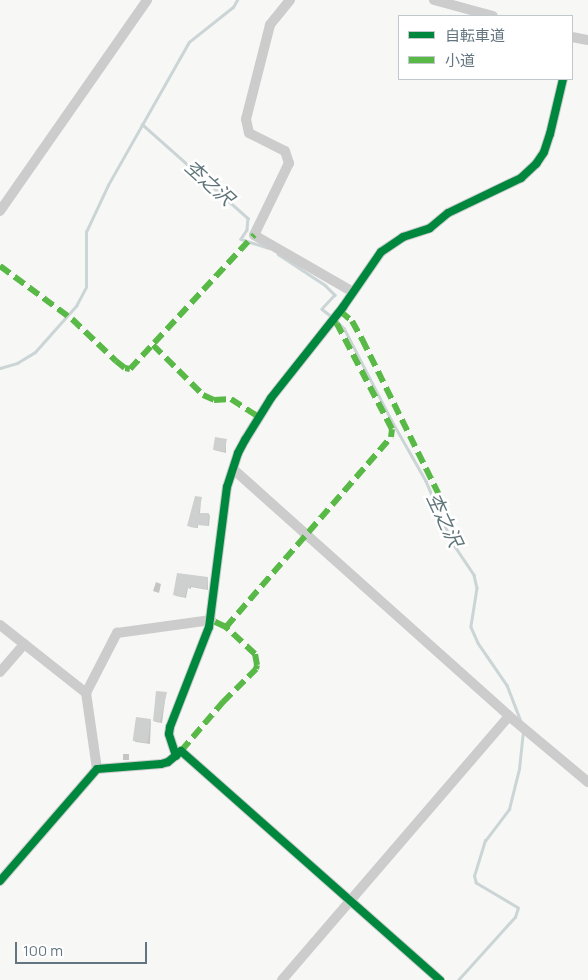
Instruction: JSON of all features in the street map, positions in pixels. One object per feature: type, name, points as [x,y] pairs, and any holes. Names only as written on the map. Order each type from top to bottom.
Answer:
[{"type":"street","points":[[0,211],[147,0]]},
{"type":"street","points":[[290,0],[270,26],[246,120],[249,133],[284,151],[289,162],[254,235],[353,292]]},
{"type":"street","points":[[434,0],[489,15]]},
{"type":"street","points":[[573,37],[588,40]]},
{"type":"street","points":[[176,756],[169,734],[170,727],[211,620],[224,505],[238,453],[271,398],[343,307],[381,252],[389,244],[430,228],[448,213],[522,178],[528,172],[544,152],[563,80]]},
{"type":"street","points":[[233,469],[509,716],[588,782]]},
{"type":"street","points":[[98,769],[86,694],[117,633],[211,620]]},
{"type":"street","points":[[0,625],[86,694]]},
{"type":"street","points":[[0,672],[24,644]]},
{"type":"street","points":[[282,980],[509,716]]},
{"type":"street","points":[[0,881],[98,769],[161,764],[168,762],[181,751],[440,980]]},
{"type":"building","points":[[215,437],[227,439],[225,452],[213,450]]},
{"type":"building","points":[[195,496],[202,497],[199,513],[209,513],[208,525],[197,525],[197,528],[187,526]]},
{"type":"building","points":[[177,573],[208,577],[207,589],[190,586],[190,588],[187,588],[185,597],[173,595]]},
{"type":"building","points":[[156,691],[167,692],[160,722],[153,721]]},
{"type":"building","points":[[136,717],[151,719],[148,743],[133,741]]},
{"type":"waterway","points":[[0,368],[17,363],[35,352],[76,306],[86,287],[86,232],[108,185],[189,42],[233,7],[237,0]]},
{"type":"waterway","name":"杢之沢","points":[[142,124],[248,218],[247,230],[241,239],[269,248]]},
{"type":"waterway","name":"杢之沢","points":[[278,254],[325,285],[335,295],[322,309],[331,316]]},
{"type":"waterway","name":"杢之沢","points":[[335,320],[344,328],[392,421],[426,481],[452,542],[474,575],[477,588],[471,627],[478,643],[507,685],[521,722]]},
{"type":"waterway","name":"杢之沢","points":[[458,980],[515,917],[518,908],[476,883],[474,876],[485,841],[509,809],[519,769],[523,732]]},
{"type":"marked path","points":[[0,266],[72,319],[116,361],[125,368],[130,369],[254,235]]},
{"type":"marked path","points":[[340,311],[352,321],[362,339],[442,501]]},
{"type":"marked path","points":[[226,627],[391,437],[392,429],[337,324],[332,320]]},
{"type":"marked path","points":[[153,345],[203,395],[214,400],[231,399],[259,417]]},
{"type":"marked path","points":[[181,751],[223,702],[256,669],[257,665],[255,654],[226,627],[211,620]]},
{"type":"cycle path","points":[[176,756],[169,734],[170,727],[209,627],[227,487],[238,453],[245,440],[271,398],[343,307],[381,252],[403,237],[430,228],[448,213],[521,178],[536,164],[544,152],[550,134],[563,80]]},
{"type":"cycle path","points":[[0,881],[97,769],[161,764],[168,762],[181,751],[440,980]]}]
